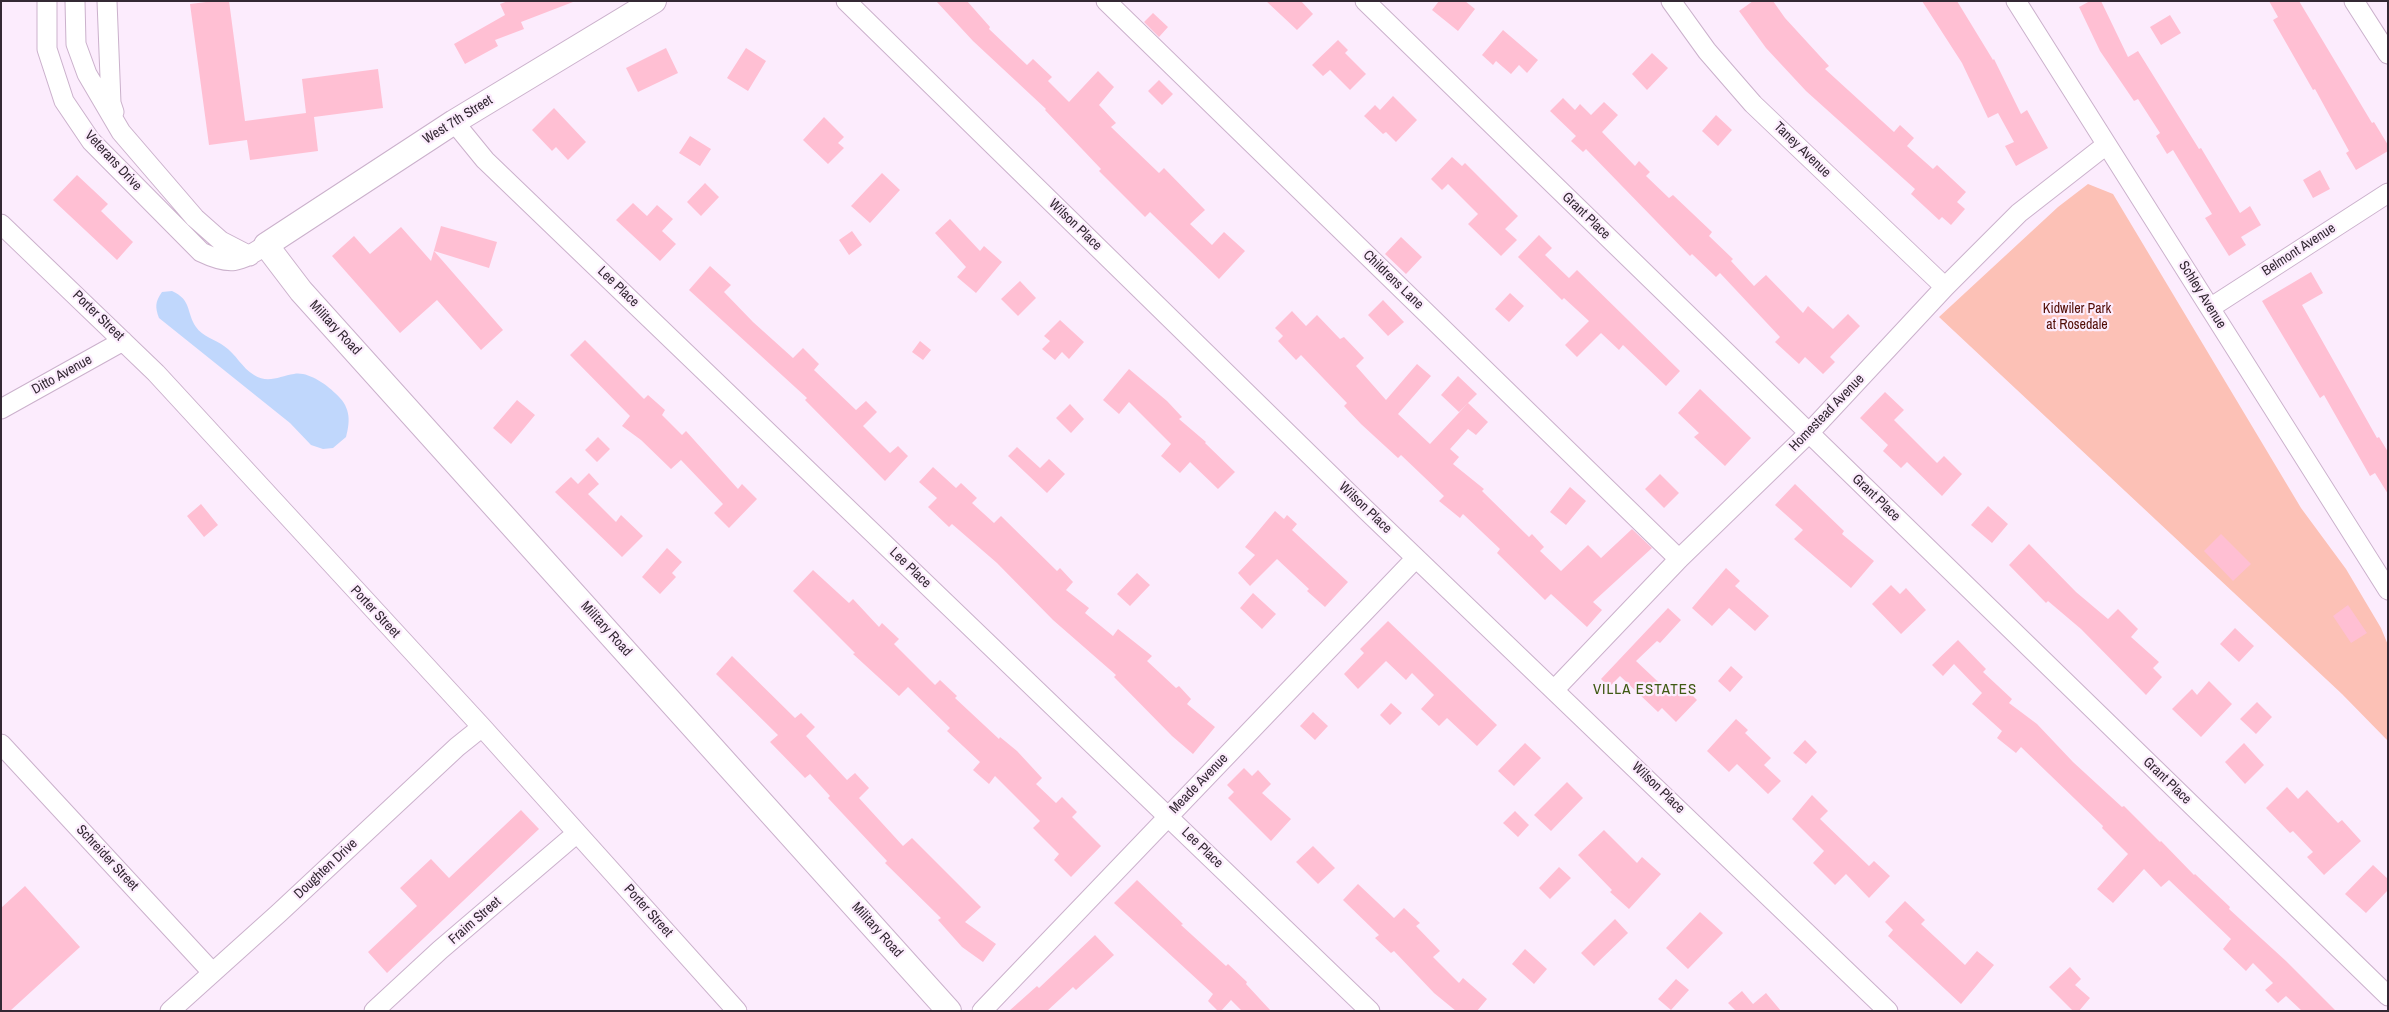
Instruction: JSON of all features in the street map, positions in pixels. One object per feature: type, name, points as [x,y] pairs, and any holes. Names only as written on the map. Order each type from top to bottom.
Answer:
[{"type":"street","name":"Veterans Drive","points":[[47,1],[47,49],[64,101],[91,141],[201,252],[219,261],[234,262],[258,250]]},
{"type":"street","name":"Veterans Drive","points":[[75,1],[76,44],[87,74],[121,132],[195,218],[221,241],[258,250]]},
{"type":"street","name":"Veterans Drive","points":[[107,1],[111,104],[121,132]]},
{"type":"street","name":"West 7th Street","points":[[258,250],[454,122],[654,1]]},
{"type":"street","name":"Wilson Place","points":[[846,1],[1416,558],[1555,689],[1888,1011]]},
{"type":"street","name":"Childrens Lane","points":[[1106,1],[1679,559]]},
{"type":"street","name":"Grant Place","points":[[1364,1],[2388,996]]},
{"type":"street","name":"Schley Avenue","points":[[2016,1],[2388,590]]},
{"type":"street","points":[[2354,1],[2388,54]]},
{"type":"street","name":"Taney Avenue","points":[[1680,4],[1707,51],[1754,104],[1946,287]]},
{"type":"street","name":"Lee Place","points":[[454,122],[485,160],[1370,1011]]},
{"type":"street","name":"Homestead Avenue","points":[[1555,689],[1679,559],[1809,433],[1946,287],[2019,213],[2106,145]]},
{"type":"street","name":"Belmont Avenue","points":[[2210,308],[2388,193]]},
{"type":"street","name":"Porter Street","points":[[1,224],[156,372],[482,727],[737,1011]]},
{"type":"street","name":"Military Road","points":[[258,250],[301,291],[949,1011]]},
{"type":"street","name":"Ditto Avenue","points":[[1,409],[124,341]]},
{"type":"street","name":"Meade Avenue","points":[[982,1011],[1416,558]]},
{"type":"street","name":"Doughten Drive","points":[[170,1011],[279,913],[457,747],[482,727]]},
{"type":"street","name":"Schreider Street","points":[[1,744],[212,972]]},
{"type":"street","name":"Fraim Street","points":[[374,1011],[440,950],[577,833]]},
{"type":"green space","name":"Kidwiler Park at Rosedale","points":[[2088,184],[2113,194],[2301,508],[2346,569],[2381,628],[2388,645],[2388,741],[2342,694],[1939,317],[2058,207]]},
{"type":"water","points":[[172,291],[186,302],[196,327],[228,349],[254,375],[264,379],[274,379],[294,374],[305,374],[322,382],[331,389],[344,403],[348,413],[346,437],[333,448],[323,449],[311,445],[290,423],[159,318],[156,308],[158,299],[162,292]]},
{"type":"building","points":[[229,1],[245,121],[306,113],[302,79],[378,69],[383,108],[314,117],[318,151],[250,160],[247,140],[209,145],[190,4]]},
{"type":"building","points":[[508,1],[573,2],[521,22],[524,29],[495,40],[498,46],[465,64],[454,44],[505,15],[500,4]]},
{"type":"building","points":[[936,1],[967,1],[990,27],[989,29],[1027,65],[1033,59],[1052,77],[1048,81],[1069,102],[1098,71],[1114,87],[1099,105],[1116,123],[1111,127],[1159,173],[1164,168],[1205,210],[1190,224],[1212,245],[1224,232],[1245,251],[1219,279],[1150,212],[1145,217],[1099,171],[1101,169],[1046,109],[973,41]]},
{"type":"building","points":[[1266,1],[1301,1],[1313,14],[1297,30]]},
{"type":"building","points":[[1439,1],[1465,1],[1475,9],[1458,31],[1432,10]]},
{"type":"building","points":[[1753,1],[1773,1],[1785,18],[1829,66],[1825,69],[1894,132],[1900,125],[1914,138],[1907,146],[1933,169],[1937,165],[1966,192],[1957,202],[1965,209],[1951,225],[1942,217],[1939,220],[1911,194],[1915,189],[1806,91],[1766,48],[1739,11]]},
{"type":"building","points":[[1922,1],[1957,1],[1994,59],[2021,114],[2027,110],[2048,148],[2016,166],[2005,146],[2014,142],[1998,113],[1988,118],[1962,63]]},
{"type":"building","points":[[2090,1],[2101,1],[2128,57],[2138,51],[2199,149],[2201,148],[2240,213],[2250,206],[2261,225],[2241,237],[2246,245],[2229,256],[2205,218],[2212,214],[2173,150],[2167,154],[2156,136],[2160,133],[2138,99],[2134,101],[2100,51],[2079,7]]},
{"type":"building","points":[[2269,1],[2299,1],[2372,123],[2374,122],[2388,145],[2388,151],[2356,170],[2346,153],[2349,151],[2315,89],[2313,90],[2273,20],[2278,17]]},
{"type":"building","points":[[1153,13],[1168,27],[1159,37],[1144,22]]},
{"type":"building","points":[[2170,15],[2181,33],[2161,45],[2150,27]]},
{"type":"building","points":[[1503,30],[1538,60],[1527,73],[1519,65],[1511,74],[1496,61],[1493,65],[1482,55]]},
{"type":"building","points":[[1338,40],[1348,50],[1345,53],[1366,74],[1350,90],[1330,70],[1323,76],[1312,65]]},
{"type":"building","points":[[666,48],[678,73],[638,92],[626,68]]},
{"type":"building","points":[[746,48],[766,61],[748,91],[727,78]]},
{"type":"building","points":[[1652,53],[1668,68],[1647,90],[1632,74]]},
{"type":"building","points":[[1159,80],[1173,94],[1162,105],[1148,91]]},
{"type":"building","points":[[1393,96],[1417,120],[1396,142],[1386,132],[1383,134],[1364,116],[1375,105],[1380,110]]},
{"type":"building","points":[[1563,98],[1575,110],[1580,104],[1591,115],[1604,102],[1618,115],[1602,132],[1635,166],[1639,161],[1650,172],[1646,176],[1669,198],[1673,195],[1712,232],[1709,236],[1733,259],[1731,261],[1754,286],[1766,275],[1803,313],[1808,306],[1833,329],[1848,314],[1860,326],[1830,357],[1835,362],[1823,374],[1805,357],[1799,364],[1775,342],[1780,337],[1720,273],[1716,277],[1692,254],[1690,256],[1586,149],[1583,152],[1571,141],[1576,136],[1550,111]]},
{"type":"building","points":[[554,108],[586,142],[568,160],[556,147],[552,151],[532,130]]},
{"type":"building","points":[[1716,115],[1732,130],[1718,146],[1702,131]]},
{"type":"building","points":[[824,117],[844,137],[838,143],[844,148],[828,164],[803,140]]},
{"type":"building","points":[[690,136],[711,149],[700,166],[679,153]]},
{"type":"building","points":[[1452,157],[1462,166],[1465,163],[1518,216],[1505,229],[1517,240],[1501,256],[1468,224],[1478,214],[1448,184],[1442,190],[1431,179]]},
{"type":"building","points":[[2320,170],[2330,189],[2313,198],[2303,180]]},
{"type":"building","points":[[882,173],[900,190],[870,223],[851,206]]},
{"type":"building","points":[[77,175],[108,204],[101,211],[133,242],[117,260],[53,200]]},
{"type":"building","points":[[705,183],[719,197],[701,216],[687,202]]},
{"type":"building","points":[[633,203],[647,216],[657,205],[673,219],[662,231],[676,244],[660,261],[616,220]]},
{"type":"building","points":[[950,219],[980,251],[984,246],[1002,262],[976,293],[957,277],[966,267],[935,233]]},
{"type":"building","points":[[441,226],[497,242],[489,268],[434,251],[503,330],[481,350],[437,300],[400,333],[332,256],[354,236],[370,254],[401,227],[431,261]]},
{"type":"building","points":[[852,231],[862,245],[849,255],[839,240]]},
{"type":"building","points":[[1539,235],[1552,248],[1545,255],[1569,278],[1577,270],[1680,371],[1666,386],[1623,345],[1619,350],[1601,333],[1577,357],[1565,345],[1589,321],[1564,298],[1562,300],[1518,257]]},
{"type":"building","points":[[1401,237],[1422,257],[1406,274],[1385,254]]},
{"type":"building","points":[[710,266],[731,285],[724,292],[753,322],[793,358],[803,348],[819,364],[814,370],[856,410],[866,401],[877,412],[863,426],[890,453],[898,446],[908,456],[885,481],[805,400],[807,398],[689,290]]},
{"type":"building","points":[[2311,272],[2323,293],[2302,305],[2377,438],[2379,437],[2388,452],[2388,494],[2375,473],[2370,476],[2324,395],[2320,398],[2262,301]]},
{"type":"building","points":[[1020,281],[1036,298],[1018,316],[1001,299]]},
{"type":"building","points":[[1510,293],[1524,306],[1509,322],[1495,309]]},
{"type":"building","points":[[1383,300],[1404,322],[1388,336],[1368,315]]},
{"type":"building","points":[[1292,311],[1306,326],[1317,315],[1340,339],[1344,337],[1364,358],[1356,366],[1386,400],[1417,364],[1431,376],[1398,414],[1430,444],[1468,403],[1488,422],[1476,435],[1468,429],[1450,449],[1459,457],[1453,464],[1484,489],[1482,491],[1529,537],[1532,534],[1544,547],[1540,551],[1561,571],[1588,545],[1601,558],[1632,529],[1652,548],[1593,602],[1602,610],[1587,627],[1551,594],[1545,600],[1497,553],[1500,549],[1463,514],[1460,518],[1439,501],[1444,496],[1401,455],[1398,458],[1361,424],[1344,406],[1347,403],[1301,355],[1296,360],[1278,341],[1283,336],[1275,328]]},
{"type":"building","points":[[1060,320],[1084,342],[1069,359],[1062,352],[1055,360],[1042,349],[1050,341],[1044,336]]},
{"type":"building","points":[[585,340],[644,399],[648,395],[665,410],[662,415],[682,435],[686,431],[738,489],[742,484],[757,499],[729,528],[714,513],[723,504],[681,460],[671,469],[641,440],[622,426],[630,416],[570,355]]},
{"type":"building","points":[[920,341],[931,350],[923,360],[912,352]]},
{"type":"building","points":[[1129,369],[1167,401],[1182,417],[1179,419],[1206,442],[1235,472],[1218,489],[1190,462],[1180,473],[1161,456],[1171,444],[1129,402],[1119,414],[1103,400]]},
{"type":"building","points":[[1458,376],[1477,394],[1459,412],[1441,395]]},
{"type":"building","points":[[1700,389],[1751,438],[1725,466],[1694,437],[1699,433],[1678,413]]},
{"type":"building","points":[[1885,392],[1904,410],[1894,420],[1937,463],[1944,456],[1962,474],[1942,496],[1907,462],[1901,468],[1883,451],[1888,445],[1860,418]]},
{"type":"building","points":[[517,400],[535,415],[511,444],[493,428]]},
{"type":"building","points":[[1070,404],[1084,419],[1071,433],[1056,418]]},
{"type":"building","points":[[598,437],[610,449],[597,462],[585,450]]},
{"type":"building","points":[[1017,447],[1040,468],[1049,459],[1065,474],[1047,493],[1008,456]]},
{"type":"building","points":[[933,467],[956,488],[961,483],[977,498],[972,503],[994,523],[1001,516],[1057,571],[1060,568],[1073,582],[1066,590],[1089,608],[1085,613],[1113,636],[1118,629],[1152,656],[1147,661],[1176,688],[1179,686],[1191,699],[1187,704],[1215,727],[1193,754],[1172,736],[1114,677],[1116,675],[1053,620],[997,563],[952,524],[949,527],[928,507],[937,498],[919,482]]},
{"type":"building","points":[[589,473],[599,484],[588,494],[616,522],[621,515],[643,536],[622,557],[555,492],[571,477],[578,484]]},
{"type":"building","points":[[1660,474],[1679,493],[1664,508],[1645,489]]},
{"type":"building","points":[[1795,484],[1844,531],[1842,534],[1874,561],[1851,588],[1794,539],[1803,530],[1775,505]]},
{"type":"building","points":[[1570,487],[1586,501],[1566,525],[1550,512]]},
{"type":"building","points":[[201,504],[218,525],[204,537],[187,516]]},
{"type":"building","points":[[1988,506],[2008,524],[1992,543],[1971,525]]},
{"type":"building","points":[[1275,511],[1284,519],[1287,515],[1297,524],[1292,530],[1348,582],[1325,607],[1277,559],[1250,586],[1238,573],[1255,555],[1245,547]]},
{"type":"building","points":[[2221,534],[2251,564],[2233,581],[2204,551]]},
{"type":"building","points":[[2029,544],[2076,592],[2108,619],[2118,609],[2138,629],[2131,637],[2159,662],[2153,668],[2162,677],[2146,695],[2081,629],[2048,601],[2046,603],[2009,565]]},
{"type":"building","points":[[667,548],[682,562],[672,573],[676,577],[660,594],[642,577]]},
{"type":"building","points":[[1726,568],[1740,581],[1735,586],[1769,616],[1755,631],[1729,608],[1712,626],[1692,608]]},
{"type":"building","points":[[813,570],[849,603],[853,599],[879,627],[882,623],[899,639],[894,644],[935,685],[940,680],[957,696],[955,698],[999,739],[1000,737],[1017,751],[1042,778],[1036,784],[1056,803],[1062,797],[1077,812],[1072,817],[1101,846],[1071,877],[1054,860],[1059,854],[1033,828],[1040,821],[995,776],[989,784],[973,770],[980,762],[947,731],[950,728],[908,687],[899,696],[853,654],[855,653],[793,591]]},
{"type":"building","points":[[1137,573],[1150,585],[1130,606],[1117,594]]},
{"type":"building","points":[[1891,585],[1900,594],[1906,588],[1926,610],[1901,634],[1872,604]]},
{"type":"building","points":[[1253,593],[1276,614],[1262,629],[1240,608]]},
{"type":"building","points":[[2348,605],[2367,633],[2351,643],[2333,616]]},
{"type":"building","points":[[1668,608],[1681,620],[1660,643],[1657,641],[1636,661],[1671,694],[1682,685],[1697,700],[1676,722],[1662,708],[1658,712],[1620,676],[1609,687],[1601,679]]},
{"type":"building","points":[[1388,621],[1497,725],[1477,746],[1447,718],[1439,726],[1421,709],[1434,695],[1412,673],[1406,680],[1386,661],[1358,689],[1344,674],[1364,653],[1360,649]]},
{"type":"building","points":[[2235,628],[2254,646],[2239,662],[2220,644]]},
{"type":"building","points":[[1958,640],[1986,669],[1983,672],[2012,699],[2009,703],[2037,724],[2073,762],[2161,841],[2336,1011],[2302,1011],[2286,996],[2278,1003],[2265,990],[2273,983],[2253,963],[2246,971],[2223,949],[2231,939],[2169,880],[2161,887],[2144,869],[2113,903],[2097,889],[2128,854],[2102,828],[2103,826],[2021,747],[2016,753],[1997,738],[2002,731],[1972,704],[1982,693],[1954,664],[1943,676],[1932,665]]},
{"type":"building","points":[[732,656],[795,718],[801,713],[815,727],[806,736],[847,780],[855,773],[869,788],[859,798],[903,846],[912,838],[981,907],[965,922],[996,944],[983,962],[962,947],[938,920],[941,918],[885,863],[887,861],[828,798],[830,796],[810,774],[805,778],[770,742],[778,735],[716,674]]},
{"type":"building","points":[[1731,666],[1743,677],[1730,692],[1718,681]]},
{"type":"building","points":[[2209,681],[2232,704],[2201,737],[2172,709],[2192,689],[2197,695]]},
{"type":"building","points":[[2257,702],[2272,717],[2256,734],[2240,719]]},
{"type":"building","points":[[1391,703],[1402,713],[1390,725],[1380,715]]},
{"type":"building","points":[[1313,712],[1328,726],[1315,740],[1300,726]]},
{"type":"building","points":[[1736,719],[1748,730],[1745,733],[1771,758],[1764,765],[1781,781],[1768,794],[1737,764],[1729,772],[1707,751]]},
{"type":"building","points":[[1805,740],[1817,752],[1806,764],[1793,753]]},
{"type":"building","points":[[1525,743],[1541,758],[1514,786],[1498,771]]},
{"type":"building","points":[[2244,743],[2264,765],[2245,784],[2225,762]]},
{"type":"building","points":[[1244,768],[1252,776],[1258,770],[1271,784],[1262,793],[1291,819],[1271,841],[1228,798],[1234,792],[1227,785]]},
{"type":"building","points":[[1567,782],[1583,798],[1551,831],[1534,815]]},
{"type":"building","points":[[2287,787],[2298,799],[2307,790],[2338,823],[2342,820],[2361,841],[2324,875],[2307,857],[2313,852],[2293,831],[2290,833],[2266,808]]},
{"type":"building","points":[[1812,795],[1828,811],[1820,819],[1869,866],[1874,861],[1890,876],[1869,898],[1846,874],[1835,885],[1813,863],[1824,851],[1792,819]]},
{"type":"building","points":[[521,810],[539,829],[387,973],[368,952],[417,906],[400,888],[431,859],[449,878]]},
{"type":"building","points":[[1515,811],[1529,825],[1518,837],[1503,823]]},
{"type":"building","points":[[1604,830],[1637,863],[1642,857],[1661,874],[1629,909],[1610,892],[1612,890],[1578,855]]},
{"type":"building","points":[[1313,846],[1335,868],[1318,884],[1296,862]]},
{"type":"building","points":[[2373,865],[2388,879],[2388,890],[2366,913],[2345,894]]},
{"type":"building","points":[[1559,867],[1571,878],[1550,899],[1539,888]]},
{"type":"building","points":[[1137,880],[1183,924],[1181,925],[1226,966],[1228,964],[1247,982],[1246,984],[1271,1011],[1242,1011],[1231,1000],[1221,1011],[1218,1011],[1208,1001],[1213,994],[1114,903]]},
{"type":"building","points":[[1358,884],[1394,918],[1404,908],[1420,923],[1416,926],[1440,951],[1433,957],[1459,983],[1463,978],[1487,999],[1477,1011],[1456,1011],[1434,993],[1394,951],[1391,953],[1375,938],[1379,935],[1343,900]]},
{"type":"building","points":[[25,886],[80,947],[10,1011],[1,1011],[1,908]]},
{"type":"building","points":[[1905,901],[1925,920],[1921,924],[1965,965],[1977,951],[1994,965],[1961,1004],[1888,936],[1893,930],[1885,922]]},
{"type":"building","points":[[1700,912],[1723,933],[1688,969],[1666,948]]},
{"type":"building","points":[[1615,919],[1628,933],[1594,966],[1581,953]]},
{"type":"building","points":[[1095,935],[1114,955],[1076,990],[1073,987],[1047,1011],[1009,1011],[1037,986],[1039,988]]},
{"type":"building","points":[[1525,949],[1547,969],[1534,984],[1512,964]]},
{"type":"building","points":[[2070,967],[2081,979],[2075,985],[2090,998],[2079,1011],[2073,1011],[2049,987]]},
{"type":"building","points":[[1676,979],[1689,990],[1671,1010],[1658,999]]},
{"type":"building","points":[[1742,991],[1753,1004],[1766,993],[1781,1011],[1736,1011],[1728,1003]]},
{"type":"district","name":"VILLA ESTATES","points":[[1645,690]]}]
